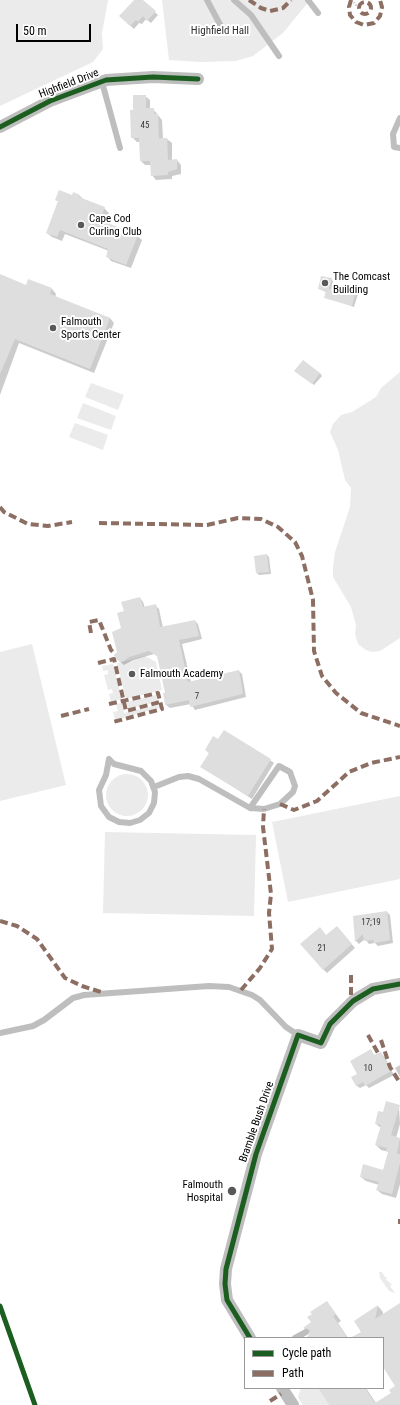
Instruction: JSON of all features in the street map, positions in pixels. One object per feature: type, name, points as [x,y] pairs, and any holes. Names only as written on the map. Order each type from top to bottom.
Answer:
[{"type":"street","name":"Highfield Drive","points":[[0,127],[50,101],[102,82],[153,77],[198,79]]},
{"type":"street","points":[[298,1035],[321,1044],[330,1024],[353,1001],[373,989],[400,984]]},
{"type":"street","name":"Bramble Bush Drive","points":[[249,1337],[227,1300],[225,1284],[226,1269],[256,1154],[298,1035]]},
{"type":"street","points":[[283,1389],[293,1405]]},
{"type":"lane","points":[[207,0],[223,30]]},
{"type":"lane","points":[[234,0],[251,15],[279,56]]},
{"type":"lane","points":[[308,0],[318,13]]},
{"type":"lane","points":[[102,82],[120,148]]},
{"type":"lane","points":[[400,118],[393,134],[394,147],[400,148]]},
{"type":"lane","points":[[109,759],[114,764],[141,771],[147,775],[154,787],[155,798],[152,808],[145,817],[135,822],[124,823],[114,820],[105,813],[101,806],[99,790],[106,775],[109,759]]},
{"type":"lane","points":[[154,787],[179,777],[188,776],[199,779],[250,808],[264,809],[280,804],[293,792],[295,786],[290,772],[279,766],[250,808]]},
{"type":"lane","points":[[0,1033],[33,1026],[44,1020],[72,998],[84,995],[209,986],[230,987],[252,995],[260,1000],[286,1027],[298,1035]]},
{"type":"lane","points":[[297,1337],[306,1332]]},
{"type":"path","points":[[352,0],[356,5],[361,4]]},
{"type":"green space","points":[[0,0],[108,0],[102,33],[103,49],[93,62],[0,106]]},
{"type":"green space","name":"Highfield Hall","points":[[162,0],[310,0],[283,33],[253,56],[236,61],[201,62],[169,60]]},
{"type":"green space","points":[[400,372],[400,638],[380,651],[372,652],[366,650],[358,644],[355,634],[356,625],[351,607],[333,577],[335,552],[350,507],[351,488],[345,480],[338,450],[330,432],[333,424],[341,415],[352,412],[376,397],[381,388]]},
{"type":"green space","points":[[91,383],[124,395],[118,410],[85,397]]},
{"type":"green space","points":[[83,403],[116,416],[111,430],[77,418]]},
{"type":"green space","points":[[75,423],[108,435],[103,450],[69,437]]},
{"type":"green space","points":[[32,644],[66,785],[0,801],[0,652]]},
{"type":"green space","points":[[145,656],[156,662],[162,690],[126,699],[117,663]]},
{"type":"green space","points":[[113,664],[122,699],[111,702],[109,694],[113,693],[112,689],[108,690],[104,675],[108,674],[108,670],[103,671],[102,666]]},
{"type":"green space","points":[[156,695],[158,702],[128,709],[126,702]]},
{"type":"green space","points":[[122,703],[124,713],[158,705],[159,708],[115,720],[113,712],[118,711],[116,704]]},
{"type":"green space","points":[[123,774],[131,774],[139,777],[145,783],[148,795],[145,807],[139,813],[131,816],[123,816],[115,813],[109,807],[106,799],[106,791],[109,783],[115,777]]},
{"type":"green space","points":[[400,796],[400,879],[288,902],[272,822]]},
{"type":"green space","points":[[105,832],[256,835],[254,916],[103,913]]},
{"type":"green space","points":[[379,1272],[382,1272],[385,1277],[387,1277],[386,1279],[392,1285],[390,1286],[395,1293],[389,1291],[380,1278]]},
{"type":"green space","points":[[301,1389],[319,1389],[329,1405],[303,1405],[298,1397]]},
{"type":"building","points":[[134,0],[143,0],[156,11],[147,21],[143,16],[138,22],[136,20],[130,26],[119,16]]},
{"type":"building","points":[[133,95],[146,95],[146,108],[154,108],[154,114],[158,114],[159,138],[167,138],[168,160],[177,159],[177,169],[168,172],[168,175],[151,176],[150,161],[140,161],[139,138],[131,138],[130,110],[133,110]]},
{"type":"building","name":"Cape Cod Curling Club","points":[[59,190],[72,195],[73,192],[80,195],[79,197],[105,207],[100,220],[138,235],[126,265],[106,257],[108,249],[60,230],[57,237],[46,233],[58,201],[55,200]]},
{"type":"building","name":"Falmouth Sports Center","points":[[0,274],[26,285],[28,279],[52,288],[50,294],[110,318],[90,369],[15,339],[0,374]]},
{"type":"building","points":[[321,276],[332,278],[329,289],[347,293],[349,289],[356,291],[352,306],[324,298],[326,291],[318,289]]},
{"type":"building","points":[[303,360],[320,373],[312,384],[294,371]]},
{"type":"building","points":[[267,554],[269,572],[256,573],[254,556]]},
{"type":"building","name":"Falmouth Academy","points":[[140,597],[143,607],[156,604],[160,627],[195,620],[199,636],[179,640],[188,682],[239,670],[243,694],[190,707],[189,700],[165,705],[163,693],[165,693],[157,656],[149,651],[129,657],[120,662],[116,659],[114,655],[117,652],[112,632],[121,628],[117,613],[124,611],[121,602]]},
{"type":"building","points":[[224,730],[271,759],[248,796],[200,767],[209,753],[205,750],[213,736],[218,739]]},
{"type":"building","points":[[387,911],[390,940],[374,943],[373,940],[364,941],[363,934],[355,942],[353,916]]},
{"type":"building","points":[[337,926],[352,944],[323,970],[300,944],[320,927],[326,935]]},
{"type":"building","points":[[371,1049],[374,1055],[381,1052],[391,1071],[365,1086],[363,1082],[356,1086],[351,1077],[357,1074],[350,1061]]},
{"type":"building","points":[[386,1101],[400,1105],[391,1135],[400,1138],[397,1154],[400,1154],[400,1163],[392,1194],[376,1190],[379,1182],[360,1177],[363,1164],[383,1170],[388,1152],[386,1151],[387,1148],[375,1145],[381,1125],[375,1124],[378,1111],[383,1112]]},
{"type":"building","points":[[327,1301],[336,1314],[333,1316],[346,1337],[309,1337],[310,1330],[303,1328],[311,1322],[307,1317],[312,1314],[310,1312]]},
{"type":"building","points":[[400,1303],[400,1405],[329,1405],[319,1389],[366,1389],[375,1403],[391,1393],[389,1390],[395,1386],[384,1369],[384,1337],[352,1337],[361,1332],[354,1321],[378,1305],[375,1319]]},
{"type":"marked path","points":[[249,0],[261,8],[270,11],[283,8],[291,0]]},
{"type":"marked path","points":[[351,0],[349,7],[350,15],[356,22],[364,25],[374,23],[380,16],[382,7],[380,0]]},
{"type":"marked path","points":[[367,2],[370,3],[371,8],[370,13],[363,14],[360,13],[359,6],[360,3],[367,2]]},
{"type":"marked path","points":[[0,507],[4,512],[28,524],[48,526],[72,522]]},
{"type":"marked path","points":[[99,523],[207,525],[238,518],[261,519],[278,527],[295,542],[302,556],[313,600],[314,651],[322,676],[336,693],[361,713],[400,726]]},
{"type":"marked path","points":[[91,633],[89,622],[99,620],[111,650],[115,654]]},
{"type":"marked path","points":[[98,663],[114,659],[126,711],[160,702]]},
{"type":"marked path","points":[[109,704],[158,693],[162,709],[113,722]]},
{"type":"marked path","points":[[61,716],[89,709]]},
{"type":"marked path","points":[[280,804],[294,810],[317,801],[349,772],[371,763],[400,757]]},
{"type":"marked path","points":[[241,990],[260,968],[272,949],[269,913],[271,894],[263,827],[264,809]]},
{"type":"marked path","points":[[0,921],[17,926],[37,939],[65,978],[82,986],[104,993]]},
{"type":"marked path","points":[[351,971],[351,995]]},
{"type":"marked path","points":[[368,1035],[378,1053]]},
{"type":"marked path","points":[[381,1040],[390,1067],[400,1083]]},
{"type":"marked path","points":[[400,1219],[400,1224]]},
{"type":"marked path","points":[[270,1401],[281,1394]]},
{"type":"cycle path","points":[[0,127],[50,101],[106,80],[153,77],[198,79]]},
{"type":"cycle path","points":[[249,1337],[227,1300],[225,1284],[226,1269],[256,1154],[298,1035],[321,1043],[330,1024],[353,1001],[373,989],[400,984]]},
{"type":"cycle path","points":[[0,1306],[35,1405]]},
{"type":"place","name":"Cape Cod Curling Club","points":[[81,225]]},
{"type":"place","name":"The Comcast Building","points":[[325,283]]},
{"type":"place","name":"Falmouth Sports Center","points":[[53,328]]},
{"type":"place","name":"Falmouth Academy","points":[[132,674]]},
{"type":"place","name":"Falmouth Hospital","points":[[232,1191]]}]
